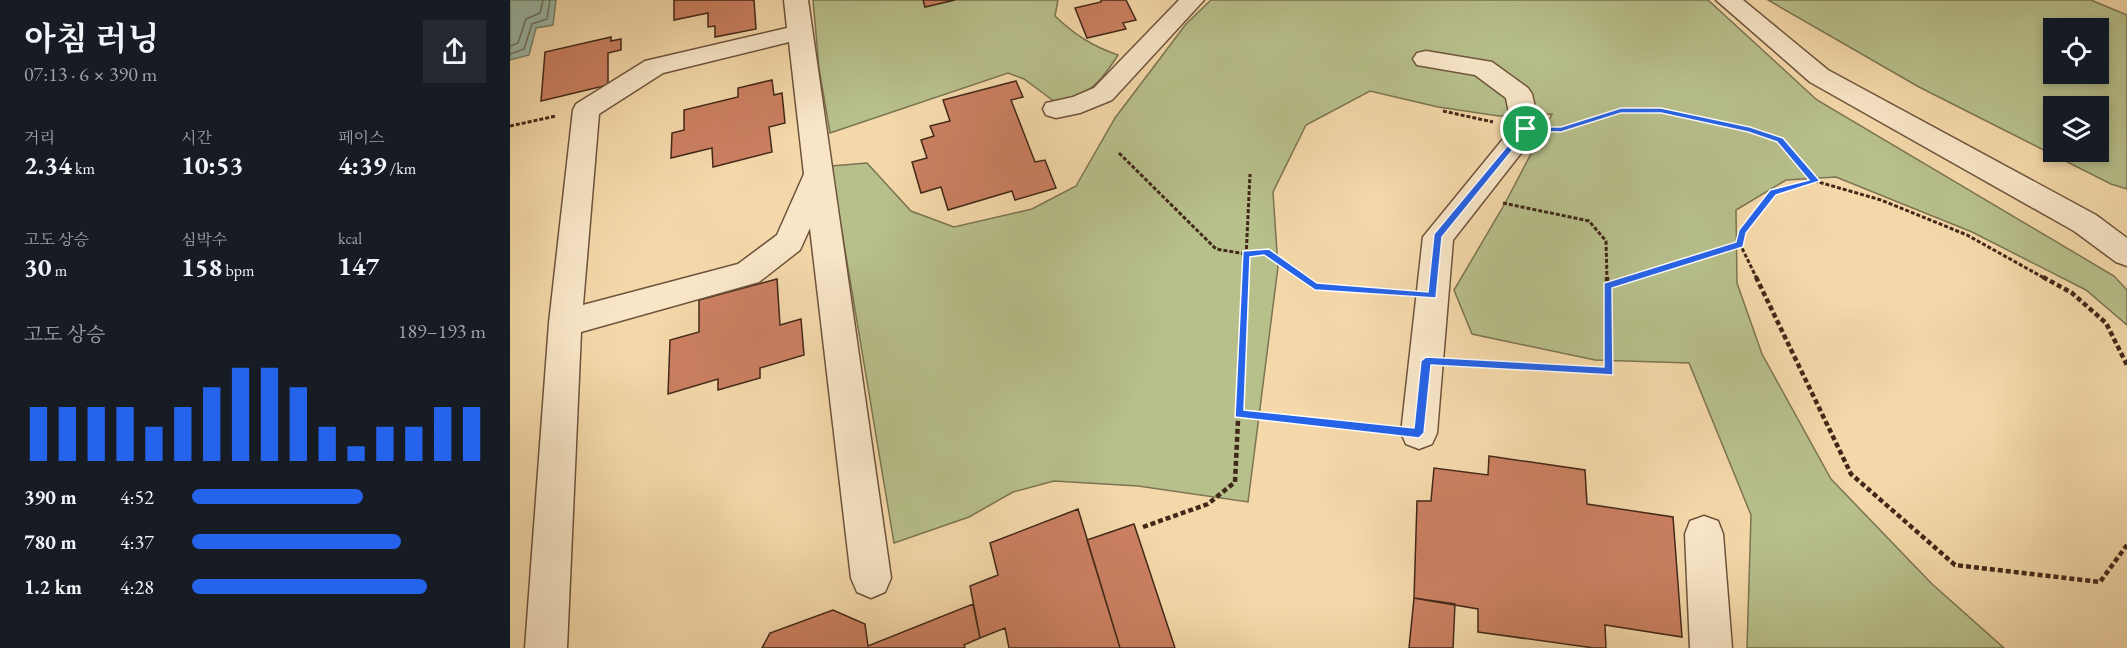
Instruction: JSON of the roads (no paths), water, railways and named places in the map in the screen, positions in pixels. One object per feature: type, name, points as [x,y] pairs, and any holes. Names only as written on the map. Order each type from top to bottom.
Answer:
[{"type":"street","points":[[796,0],[871,578]]},
{"type":"street","points":[[1056,109],[1080,104],[1103,94],[1192,0]]},
{"type":"street","points":[[1728,0],[1819,76],[2085,223],[2127,254]]},
{"type":"street","points":[[546,648],[565,323],[586,110],[654,67],[801,32]]},
{"type":"street","points":[[1419,433],[1438,237],[1526,129],[1519,93],[1483,68],[1426,59]]},
{"type":"street","points":[[565,323],[748,273],[789,242],[819,172]]},
{"type":"street","points":[[1704,534],[1711,648]]},
{"type":"water","points":[[510,0],[556,0],[553,25],[536,28],[529,55],[510,60]]}]
